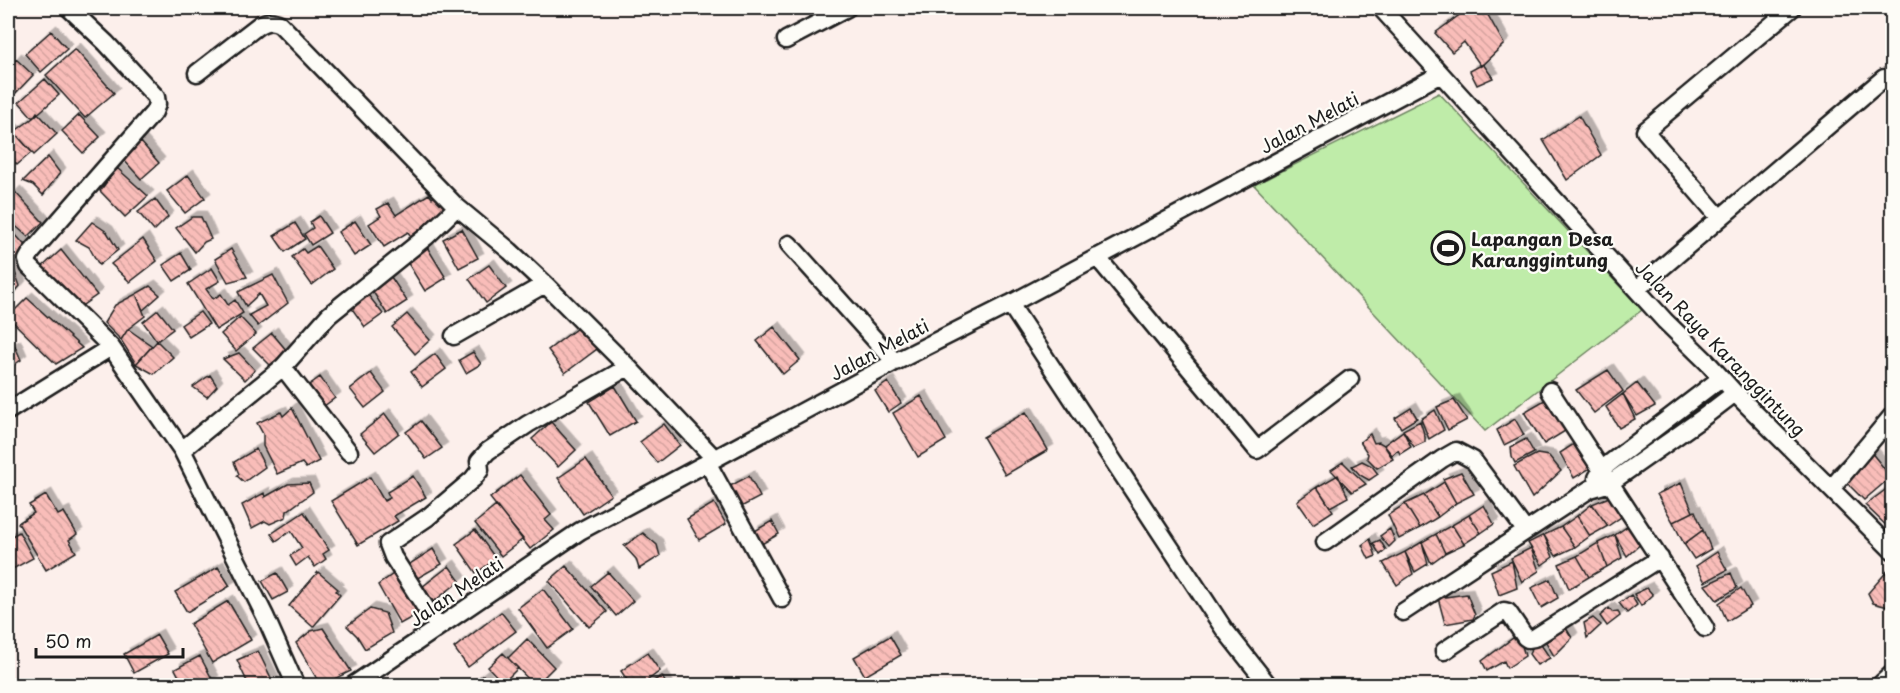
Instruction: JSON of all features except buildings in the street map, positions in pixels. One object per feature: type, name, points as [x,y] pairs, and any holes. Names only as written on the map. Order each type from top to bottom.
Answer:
[{"type":"street","points":[[69,8],[106,43],[156,97],[157,104],[154,112],[31,253],[27,261],[29,266],[111,347],[182,450],[265,616],[296,686]]},
{"type":"street","points":[[786,40],[847,8]]},
{"type":"street","name":"Jalan Raya Karanggintung","points":[[1381,8],[1665,321],[1893,550]]},
{"type":"street","points":[[1720,218],[1645,131],[1792,8]]},
{"type":"street","points":[[197,73],[259,25],[267,21],[280,24],[457,207],[510,251],[628,367],[711,460],[782,599]]},
{"type":"street","name":"Jalan Melati","points":[[352,686],[580,531],[1441,74]]},
{"type":"street","points":[[1637,289],[1884,78]]},
{"type":"street","points":[[182,450],[283,367],[329,315],[427,236],[457,207]]},
{"type":"street","points":[[789,244],[895,362]]},
{"type":"street","points":[[1097,257],[1257,450],[1350,379]]},
{"type":"street","points":[[454,336],[545,284]]},
{"type":"street","points":[[1010,304],[1224,629],[1269,686]]},
{"type":"street","points":[[8,409],[111,347]]},
{"type":"street","points":[[283,367],[349,452]]},
{"type":"street","points":[[438,627],[393,557],[388,544],[428,517],[473,479],[480,470],[479,461],[488,451],[528,424],[628,367]]},
{"type":"street","points":[[1403,612],[1590,489],[1720,378]]},
{"type":"street","points":[[1550,391],[1705,628]]},
{"type":"street","points":[[1606,476],[1701,419],[1735,393]]},
{"type":"street","points":[[1831,489],[1893,416]]},
{"type":"street","points":[[1325,542],[1456,451],[1473,460],[1525,530]]},
{"type":"street","points":[[1444,651],[1504,611],[1508,612],[1528,639],[1534,638],[1660,558]]},
{"type":"street","points":[[1879,686],[1893,674]]},
{"type":"green space","name":"Lapangan Desa Karanggintung","points":[[1439,93],[1642,310],[1485,431],[1254,185]]},
{"type":"place","name":"Lapangan Desa Karanggintung","points":[[1448,248]]}]
